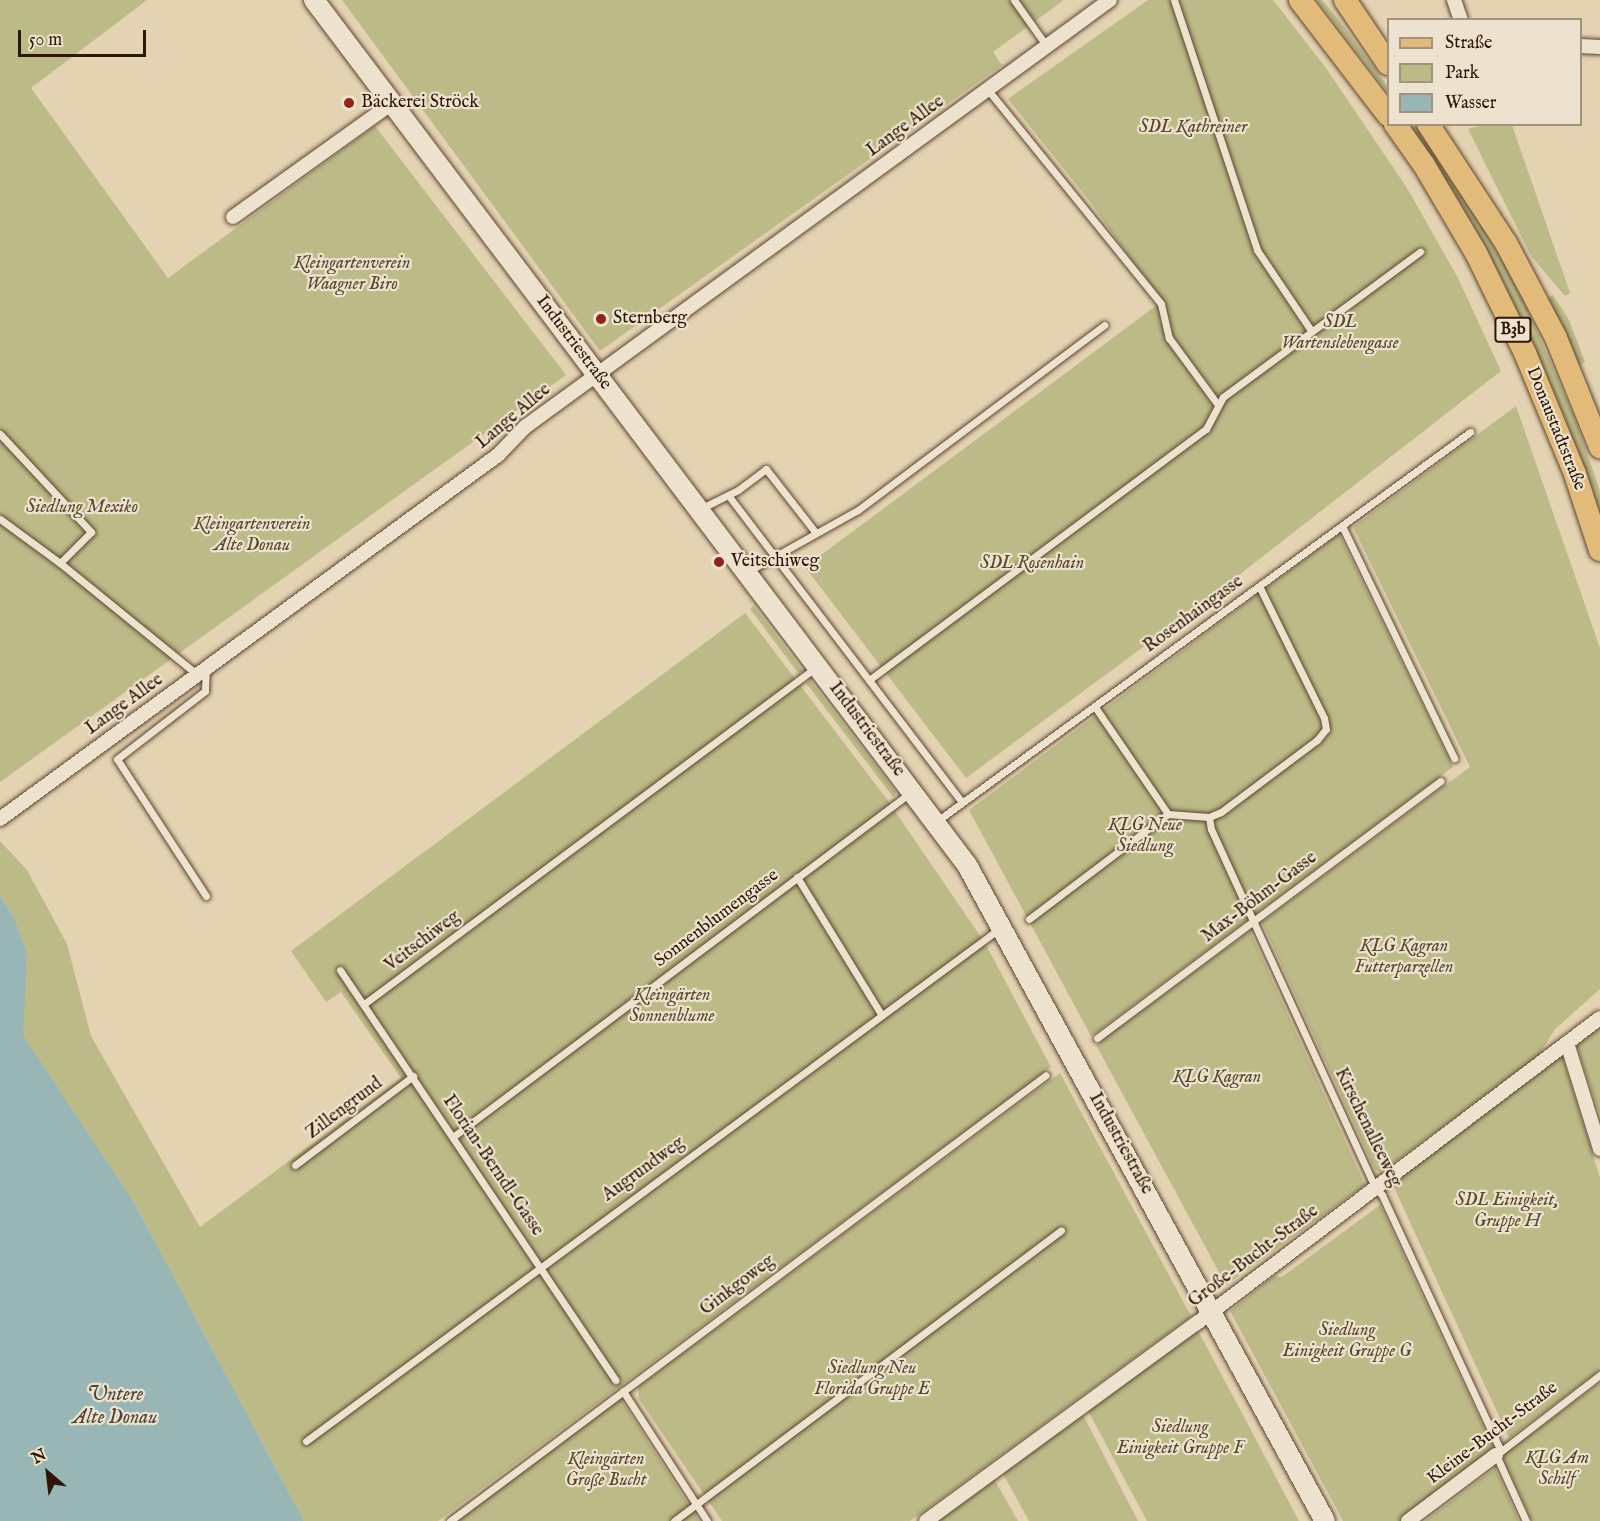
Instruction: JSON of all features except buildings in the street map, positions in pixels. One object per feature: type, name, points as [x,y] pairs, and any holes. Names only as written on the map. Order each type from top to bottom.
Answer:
[{"type":"main road","points":[[1300,0],[1387,112]]},
{"type":"main road","points":[[1345,0],[1387,60]]},
{"type":"main road","name":"Donaustadtstraße","points":[[1396,126],[1424,165],[1476,253],[1525,353],[1575,474],[1600,550]]},
{"type":"main road","name":"Donaustadtstraße","points":[[1429,126],[1506,243],[1557,338],[1600,447]]},
{"type":"street","name":"Industriestraße","points":[[314,0],[936,822],[966,865],[1002,927],[1325,1521]]},
{"type":"street","name":"Lange Allee","points":[[0,819],[498,455],[525,427],[1110,0]]},
{"type":"street","points":[[1454,0],[1460,18]]},
{"type":"street","points":[[1582,46],[1600,47]]},
{"type":"street","points":[[233,217],[392,103]]},
{"type":"street","name":"Große-Bucht-Straße","points":[[926,1521],[1211,1312],[1600,1018]]},
{"type":"street","points":[[1567,1043],[1600,1149]]},
{"type":"street","name":"Kleine-Bucht-Straße","points":[[1408,1521],[1499,1453]]},
{"type":"lane","points":[[1014,0],[1046,45]]},
{"type":"lane","points":[[1174,0],[1257,250],[1310,329]]},
{"type":"lane","points":[[988,90],[1161,304],[1169,338],[1218,405]]},
{"type":"lane","points":[[869,680],[1206,429],[1223,397],[1310,329],[1420,252]]},
{"type":"lane","points":[[746,572],[858,510],[1104,325]]},
{"type":"lane","name":"Rosenhaingasse","points":[[936,822],[1470,432]]},
{"type":"lane","points":[[0,434],[91,532],[60,563]]},
{"type":"lane","points":[[699,510],[728,495],[766,469],[816,533]]},
{"type":"lane","points":[[728,495],[962,802]]},
{"type":"lane","points":[[0,519],[202,671],[205,691],[117,759],[206,896]]},
{"type":"lane","points":[[1342,526],[1454,758]]},
{"type":"lane","points":[[1029,920],[1168,814],[1209,817],[1317,740],[1326,729],[1324,718],[1259,586]]},
{"type":"lane","name":"Veitschiweg","points":[[364,1004],[818,667]]},
{"type":"lane","points":[[1095,707],[1168,814]]},
{"type":"lane","name":"Max-Böhm-Gasse","points":[[1097,1038],[1440,781]]},
{"type":"lane","name":"Sonnenblumengasse","points":[[454,1136],[912,792]]},
{"type":"lane","name":"Kirschenalleeweg","points":[[1209,817],[1211,829],[1375,1188],[1382,1195],[1499,1453],[1526,1521]]},
{"type":"lane","points":[[797,878],[881,1014]]},
{"type":"lane","name":"Augrundweg","points":[[306,1440],[540,1265],[1002,927]]},
{"type":"lane","name":"Florian-Berndl-Gasse","points":[[340,970],[454,1136],[615,1380]]},
{"type":"lane","name":"Ginkgoweg","points":[[450,1521],[1046,1075]]},
{"type":"lane","name":"Zillengrund","points":[[295,1165],[413,1076]]},
{"type":"lane","points":[[674,1521],[1061,1230]]},
{"type":"lane","name":"Kleine-Bucht-Straße","points":[[1499,1453],[1600,1376]]},
{"type":"lane","points":[[623,1391],[707,1521]]},
{"type":"green space","points":[[0,0],[147,0],[31,88],[168,278],[375,126],[566,375],[0,782]]},
{"type":"green space","points":[[342,0],[1064,0],[993,52],[1002,65],[600,351]]},
{"type":"green space","points":[[1148,0],[1273,0],[1326,68],[1407,188],[1458,278],[1501,371],[1208,599],[966,778],[805,567],[1161,302],[1091,203],[1008,99]]},
{"type":"green space","points":[[1317,0],[1322,0],[1339,20],[1387,85],[1387,92]]},
{"type":"green space","points":[[1411,126],[1417,126],[1466,197],[1523,299],[1577,424],[1600,491],[1600,519],[1553,391],[1519,316]]},
{"type":"green space","points":[[1480,126],[1512,126],[1570,293],[1565,296],[1531,256],[1468,129]]},
{"type":"green space","points":[[1553,295],[1569,320],[1585,362],[1576,366],[1544,300]]},
{"type":"green space","name":"KLG Kagran Futterparzellen","points":[[1516,406],[1600,648],[1600,989],[1555,1029],[1539,1055],[1381,1172],[1375,1170],[1262,922],[1470,767],[1353,527]]},
{"type":"green space","name":"KLG Neue Siedlung","points":[[1339,534],[1453,767],[1091,1036],[969,810]]},
{"type":"green space","points":[[754,606],[803,671],[799,674],[750,609]]},
{"type":"green space","name":"Kleingärten Sonnenblume","points":[[745,613],[886,798],[985,943],[1051,1067],[438,1521],[304,1521],[134,1202],[22,1035],[27,953],[15,919],[0,895],[0,841],[27,870],[67,944],[91,1036],[200,1227],[401,1078],[341,992],[326,1002],[291,951]]},
{"type":"green space","points":[[810,680],[896,792],[893,797],[806,683]]},
{"type":"green space","name":"KLG Kagran","points":[[1250,931],[1365,1185],[1226,1285],[1096,1045]]},
{"type":"green space","points":[[1600,1027],[1600,1115],[1576,1044]]},
{"type":"green space","name":"SDL Einigkeit, Gruppe H","points":[[1562,1055],[1600,1178],[1600,1370],[1509,1438],[1392,1183]]},
{"type":"green space","name":"Siedlung Neu Florida Gruppe E","points":[[1060,1073],[1191,1316],[910,1521],[722,1521],[639,1399],[638,1387]]},
{"type":"green space","name":"Siedlung Einigkeit Gruppe G","points":[[1380,1205],[1495,1452],[1403,1521],[1343,1521],[1230,1311],[1274,1276],[1282,1277]]},
{"type":"green space","name":"Siedlung Einigkeit Gruppe F","points":[[1198,1331],[1299,1521],[1147,1521],[1087,1409]]},
{"type":"green space","name":"KLG Am Schilf","points":[[1600,1383],[1600,1521],[1532,1521],[1502,1456]]},
{"type":"green space","name":"Kleingärten Große Bucht","points":[[620,1398],[699,1521],[458,1521]]},
{"type":"green space","points":[[1082,1413],[1138,1521],[1029,1521],[1002,1472]]},
{"type":"green space","points":[[1495,1468],[1519,1521],[1425,1521]]},
{"type":"green space","points":[[994,1479],[1018,1521],[936,1521]]},
{"type":"water","name":"Untere Alte Donau","points":[[0,895],[15,919],[27,953],[23,1035],[134,1202],[304,1521],[0,1521]]},
{"type":"place","name":"Bäckerei Ströck","points":[[349,103]]},
{"type":"place","name":"Sternberg","points":[[601,319]]},
{"type":"place","name":"Veitschiweg","points":[[719,562]]},
{"type":"park label","name":"SDL Kathreiner","points":[[1193,128]]},
{"type":"park label","name":"Kleingartenverein Waagner Biro","points":[[352,275]]},
{"type":"park label","name":"SDL Wartenslebengasse","points":[[1340,334]]},
{"type":"park label","name":"Siedlung Mexiko","points":[[82,508]]},
{"type":"park label","name":"Kleingartenverein Alte Donau","points":[[252,536]]},
{"type":"park label","name":"SDL Rosenhain","points":[[1032,564]]}]
